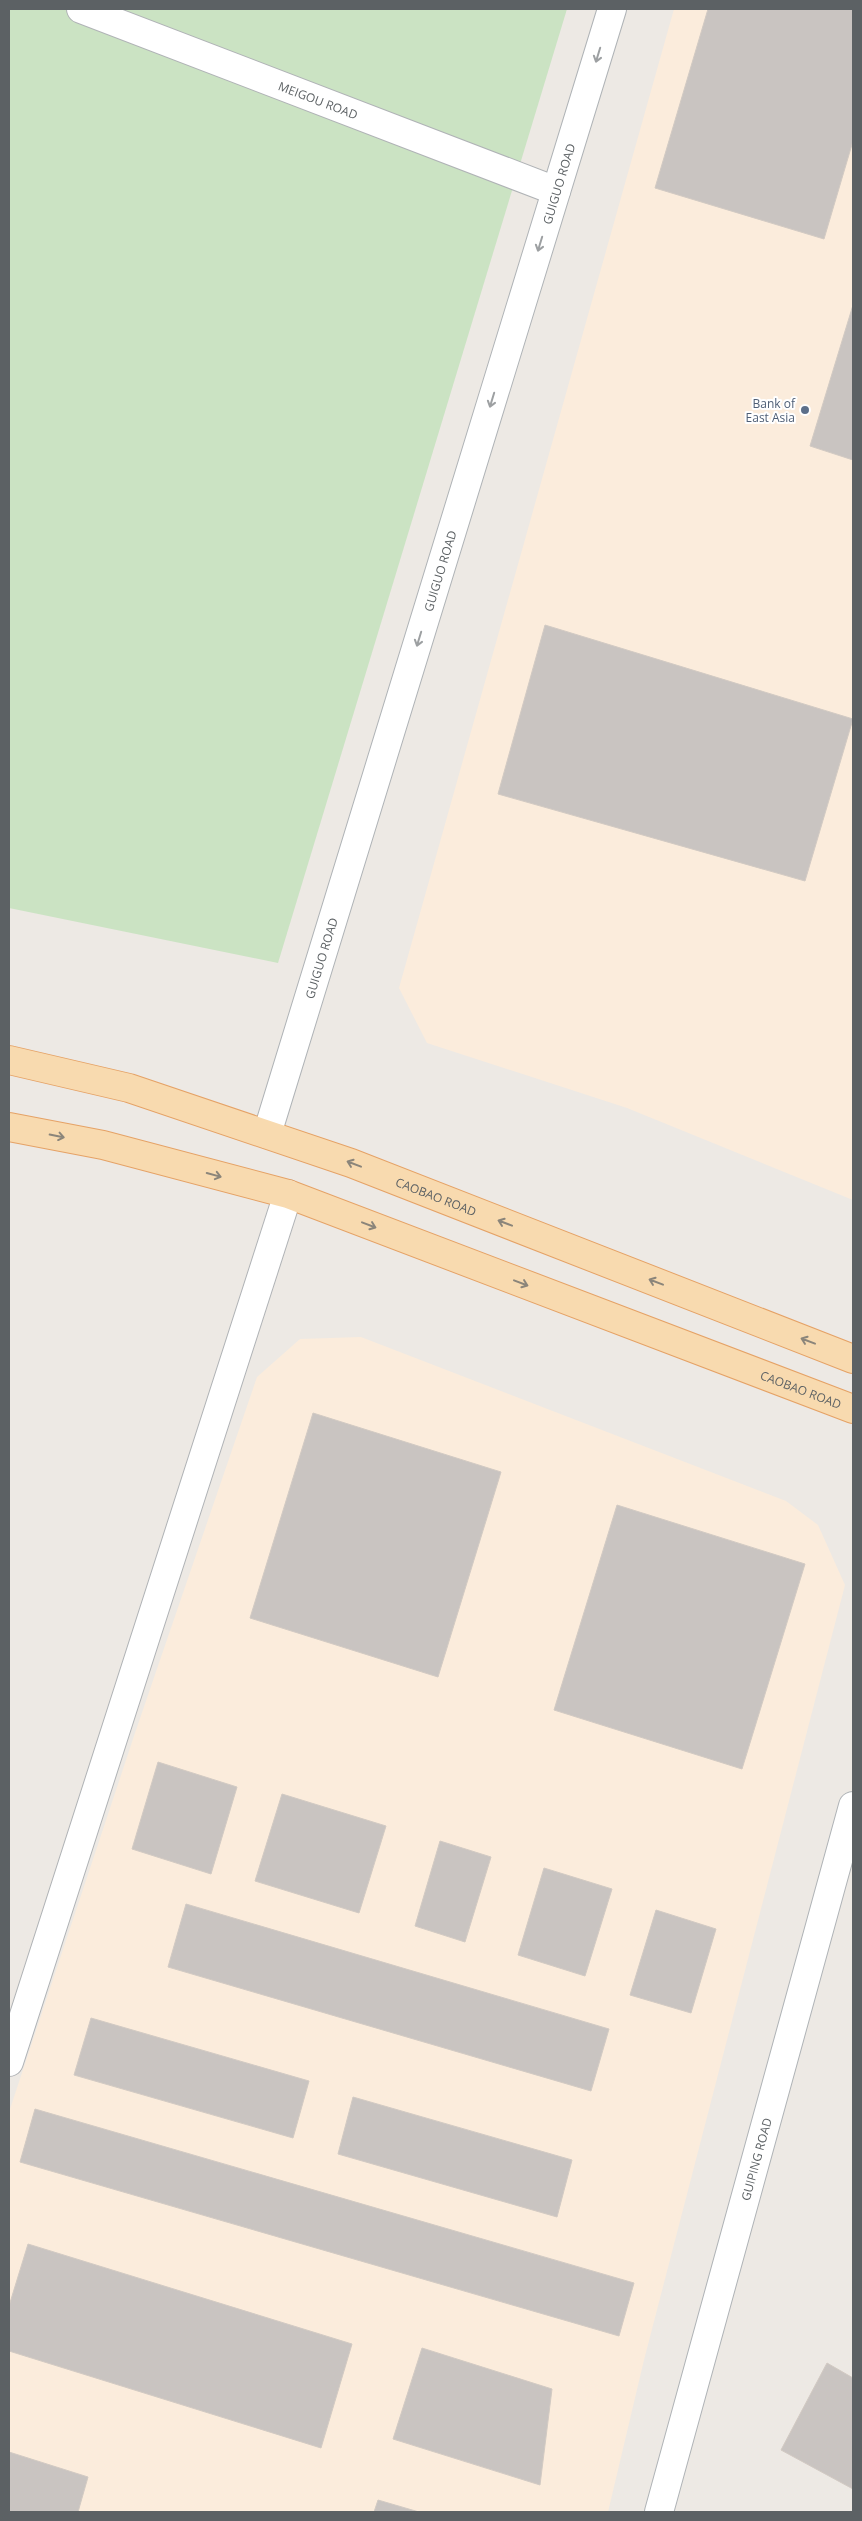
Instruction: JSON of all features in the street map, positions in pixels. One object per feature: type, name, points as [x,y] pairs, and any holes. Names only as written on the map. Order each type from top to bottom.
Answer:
[{"type":"main road","name":"CAOBAO ROAD","points":[[9,1060],[129,1088],[351,1163],[853,1359]]},
{"type":"main road","name":"CAOBAO ROAD","points":[[9,1127],[103,1145],[288,1194],[853,1409]]},
{"type":"street","name":"MEIGOU ROAD","points":[[81,9],[556,191]]},
{"type":"street","name":"GUIGUO ROAD","points":[[266,1134],[612,9]]},
{"type":"street","points":[[9,2062],[288,1194]]},
{"type":"street","name":"GUIPING ROAD","points":[[660,2512],[853,1806]]},
{"type":"shaded area","points":[[674,9],[853,9],[853,1200],[627,1108],[427,1043],[399,988]]},
{"type":"shaded area","points":[[361,1337],[786,1501],[818,1525],[845,1585],[644,2360],[608,2512],[9,2512],[9,2112],[135,1733],[257,1377],[300,1339]]},
{"type":"green space","points":[[9,9],[567,9],[278,963],[9,908]]},
{"type":"building","points":[[708,9],[853,9],[853,141],[824,239],[655,188]]},
{"type":"building","points":[[853,305],[853,460],[810,446]]},
{"type":"building","points":[[545,625],[853,719],[805,881],[498,794]]},
{"type":"building","points":[[313,1413],[501,1472],[438,1677],[250,1618]]},
{"type":"building","points":[[617,1505],[805,1564],[742,1769],[554,1710]]},
{"type":"building","points":[[158,1762],[237,1787],[211,1874],[132,1849]]},
{"type":"building","points":[[282,1794],[386,1826],[359,1913],[255,1881]]},
{"type":"building","points":[[440,1841],[491,1857],[465,1942],[415,1926]]},
{"type":"building","points":[[544,1868],[612,1889],[585,1976],[518,1955]]},
{"type":"building","points":[[186,1904],[609,2029],[591,2091],[168,1967]]},
{"type":"building","points":[[656,1910],[716,1929],[691,2013],[630,1995]]},
{"type":"building","points":[[91,2018],[309,2081],[293,2138],[74,2075]]},
{"type":"building","points":[[353,2097],[572,2160],[557,2217],[338,2154]]},
{"type":"building","points":[[35,2109],[634,2283],[619,2336],[20,2162]]},
{"type":"building","points":[[28,2244],[352,2344],[321,2448],[9,2351],[9,2306]]},
{"type":"building","points":[[422,2348],[552,2389],[540,2485],[393,2439]]},
{"type":"building","points":[[827,2363],[853,2378],[853,2489],[781,2450]]},
{"type":"building","points":[[9,2452],[88,2477],[78,2512],[9,2512]]},
{"type":"building","points":[[378,2500],[419,2512],[374,2512]]},
{"type":"place","name":"Bank of East Asia","points":[[805,410]]}]
